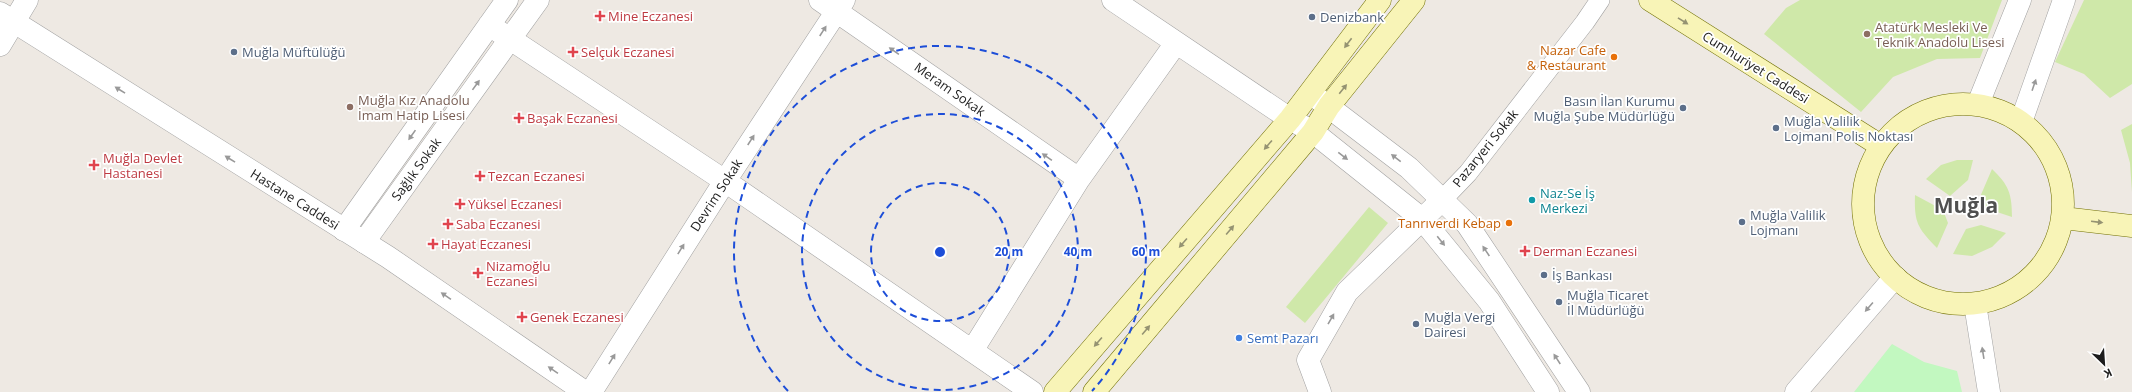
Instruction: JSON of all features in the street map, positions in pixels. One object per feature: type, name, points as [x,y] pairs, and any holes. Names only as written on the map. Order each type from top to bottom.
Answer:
[{"type":"main road","points":[[1055,392],[1290,119],[1380,0]]},
{"type":"main road","points":[[1094,392],[1313,132],[1329,106],[1414,0]]},
{"type":"main road","name":"Cumhuriyet Caddesi","points":[[1650,0],[1881,146]]},
{"type":"main road","points":[[1956,104],[1978,104],[2001,111],[2021,122],[2041,140],[2055,164],[2063,190],[2062,218],[2055,243],[2042,266],[2028,279],[2000,297],[1975,304],[1953,304],[1932,299],[1912,290],[1895,277],[1879,259],[1868,238],[1863,214],[1864,190],[1870,167],[1881,146],[1896,129],[1914,116],[1934,108],[1956,104]]},
{"type":"main road","points":[[2062,218],[2132,226]]},
{"type":"street","points":[[0,45],[7,18],[26,0]]},
{"type":"street","name":"Sağlık Sokak","points":[[344,230],[507,0]]},
{"type":"street","name":"Sağlık Sokak","points":[[364,242],[538,0]]},
{"type":"street","points":[[1113,0],[1290,119],[1313,132],[1422,219],[1489,301],[1548,392]]},
{"type":"street","name":"Pazaryeri Sokak","points":[[1442,200],[1468,173],[1585,22],[1600,0]]},
{"type":"street","points":[[1978,104],[2020,0]]},
{"type":"street","points":[[2021,122],[2064,0]]},
{"type":"street","name":"Meram Sokak","points":[[833,4],[1079,179]]},
{"type":"street","name":"Devrim Sokak","points":[[591,392],[833,4]]},
{"type":"street","name":"Hastane Caddesi","points":[[7,18],[364,242],[586,392]]},
{"type":"street","points":[[489,25],[724,180],[1032,392]]},
{"type":"street","points":[[972,351],[1079,179],[1176,43]]},
{"type":"street","points":[[1310,93],[1409,168],[1467,224],[1579,392]]},
{"type":"street","points":[[1320,392],[1308,360],[1347,292],[1442,200]]},
{"type":"street","points":[[1796,392],[1895,277]]},
{"type":"street","points":[[1975,304],[1988,392]]},
{"type":"green space","name":"Atatürk Mesleki Ve Teknik Anadolu Lisesi","points":[[1800,0],[2002,0],[1980,58],[1937,59],[1893,77],[1861,112],[1764,34],[1786,8]]},
{"type":"green space","points":[[2084,0],[2132,0],[2132,84],[2110,98],[2084,74],[2055,62]]},
{"type":"green space","points":[[2132,124],[2132,192],[2130,163],[2121,130]]},
{"type":"green space","points":[[1957,160],[1973,160],[1968,180],[1950,196],[1926,179],[1941,165]]},
{"type":"green space","points":[[1992,169],[2006,185],[2010,196],[2012,217],[1985,208],[1980,197]]},
{"type":"green space","points":[[1915,195],[1943,210],[1948,223],[1937,248],[1921,230],[1918,224],[1915,212]]},
{"type":"green space","points":[[1369,207],[1388,223],[1305,323],[1286,307]]},
{"type":"green space","points":[[1981,225],[2006,233],[1992,247],[1972,256],[1953,254],[1966,229]]},
{"type":"green space","points":[[1892,344],[1924,362],[1957,371],[1962,392],[1854,392]]},
{"type":"place","name":"Mine Eczanesi","points":[[600,16]]},
{"type":"place","name":"Denizbank","points":[[1312,17]]},
{"type":"place","name":"Atatürk Mesleki Ve Teknik Anadolu Lisesi","points":[[1867,34]]},
{"type":"place","name":"Muğla Müftülüğü","points":[[234,52]]},
{"type":"place","name":"Selçuk Eczanesi","points":[[573,52]]},
{"type":"place","name":"Nazar Cafe & Restaurant","points":[[1614,57]]},
{"type":"place","name":"Muğla Kız Anadolu İmam Hatip Lisesi","points":[[350,107]]},
{"type":"place","name":"Basın İlan Kurumu Muğla Şube Müdürlüğü","points":[[1683,108]]},
{"type":"place","name":"Başak Eczanesi","points":[[519,118]]},
{"type":"place","name":"Muğla Valilik Lojmanı Polis Noktası","points":[[1776,128]]},
{"type":"place","name":"Muğla Devlet Hastanesi","points":[[94,165]]},
{"type":"place","name":"Tezcan Eczanesi","points":[[480,176]]},
{"type":"place","name":"Naz-Se İş Merkezi","points":[[1532,200]]},
{"type":"place","name":"Yüksel Eczanesi","points":[[460,204]]},
{"type":"place","name":"Muğla Valilik Lojmanı","points":[[1742,222]]},
{"type":"place","name":"Tanrıverdi Kebap","points":[[1509,223]]},
{"type":"place","name":"Saba Eczanesi","points":[[448,224]]},
{"type":"place","name":"Hayat Eczanesi","points":[[433,244]]},
{"type":"place","name":"Derman Eczanesi","points":[[1525,251]]},
{"type":"place","name":"Nizamoğlu Eczanesi","points":[[478,273]]},
{"type":"place","name":"İş Bankası","points":[[1544,275]]},
{"type":"place","name":"Muğla Ticaret İl Müdürlüğü","points":[[1559,302]]},
{"type":"place","name":"Genek Eczanesi","points":[[522,317]]},
{"type":"place","name":"Muğla Vergi Dairesi","points":[[1416,324]]},
{"type":"place","name":"Semt Pazarı","points":[[1239,338]]},
{"type":"district","name":"Muğla","points":[[1966,205]]}]
